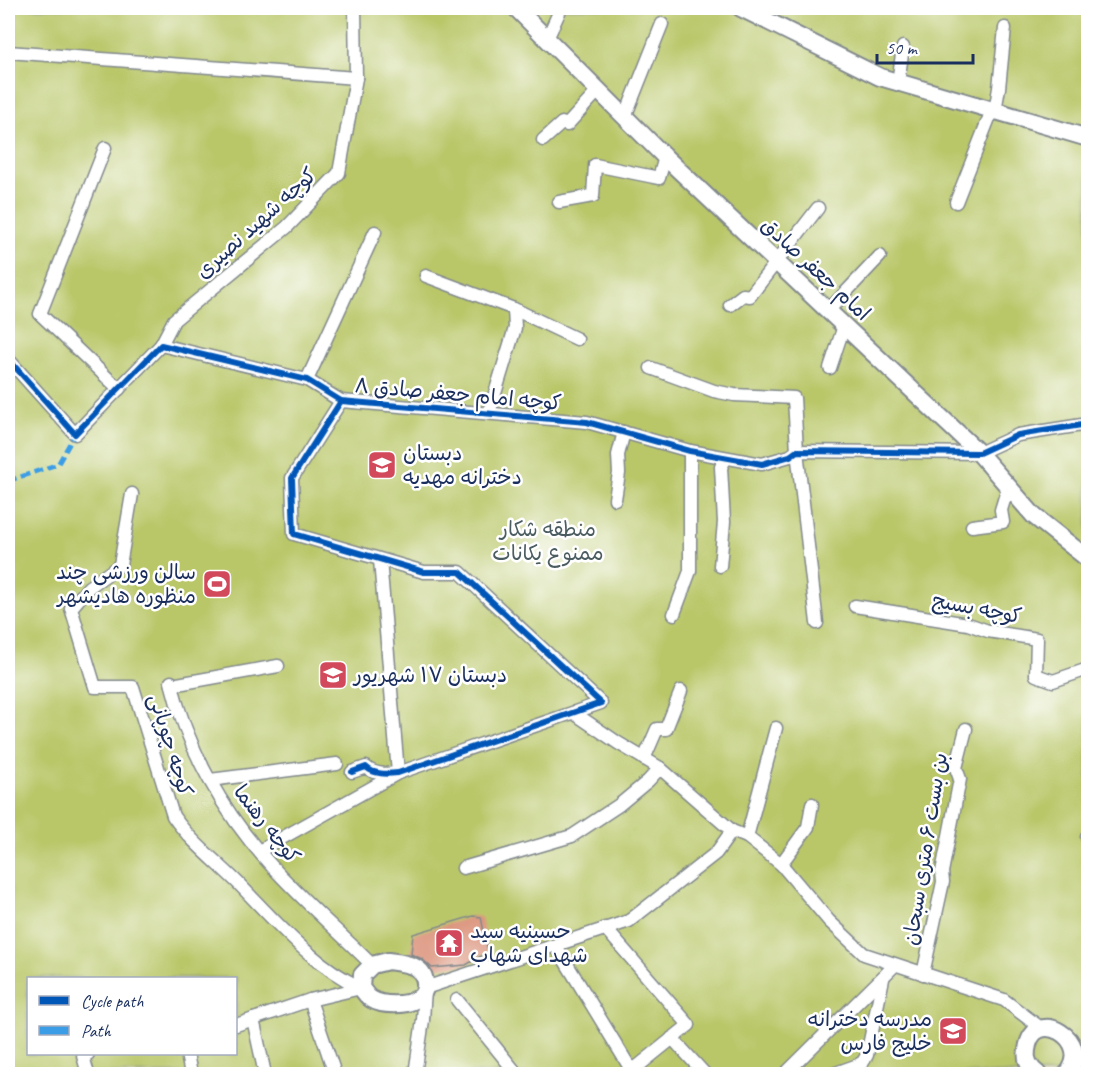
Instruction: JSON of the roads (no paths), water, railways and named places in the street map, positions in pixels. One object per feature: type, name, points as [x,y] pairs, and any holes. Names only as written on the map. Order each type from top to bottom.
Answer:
[{"type":"main road","name":"امام جعفر صادق","points":[[516,8],[665,157],[979,453],[1034,516],[1089,559]]},
{"type":"main road","points":[[741,8],[880,77],[1089,138]]},
{"type":"main road","points":[[388,961],[405,963],[419,969],[425,977],[425,988],[420,998],[409,1003],[395,1004],[369,998],[361,988],[362,975],[372,965],[388,961]]},
{"type":"main road","points":[[1033,1073],[1026,1056],[1030,1040],[1042,1029],[1058,1028],[1066,1031],[1083,1054],[1067,1074]]},
{"type":"street","name":"کوچه شهید نصیری","points":[[161,345],[174,320],[287,227],[339,173],[356,78],[355,8]]},
{"type":"street","points":[[547,39],[561,8]]},
{"type":"street","points":[[624,117],[662,24]]},
{"type":"street","points":[[956,202],[989,118],[995,111],[1005,27]]},
{"type":"street","points":[[898,83],[903,46]]},
{"type":"street","points":[[8,52],[356,78]]},
{"type":"street","points":[[543,140],[562,123],[567,125],[598,91]]},
{"type":"street","points":[[105,148],[40,314],[119,389]]},
{"type":"street","points":[[558,202],[593,196],[595,165],[659,178],[665,157]]},
{"type":"street","points":[[730,305],[743,295],[750,296],[778,263],[818,208]]},
{"type":"street","points":[[307,380],[375,232]]},
{"type":"street","points":[[828,311],[880,256]]},
{"type":"street","points":[[426,276],[514,309],[577,339]]},
{"type":"street","points":[[489,413],[514,328],[514,309]]},
{"type":"street","points":[[830,368],[844,326]]},
{"type":"street","points":[[8,359],[75,434],[161,345]]},
{"type":"street","name":"کوچه امام جعفر صادق ۸","points":[[161,345],[307,380],[341,401],[587,422],[690,451],[762,464],[790,456],[796,451],[979,453]]},
{"type":"street","points":[[651,368],[714,391],[734,395],[794,398],[796,451],[818,623]]},
{"type":"street","points":[[259,851],[398,773],[600,703],[460,573],[424,572],[294,534],[292,478],[341,401]]},
{"type":"street","points":[[979,453],[1018,435],[1089,424]]},
{"type":"street","points":[[615,499],[619,473],[618,455],[624,432]]},
{"type":"street","points":[[674,614],[690,571],[690,451]]},
{"type":"street","points":[[720,566],[724,522],[721,467],[726,458]]},
{"type":"street","points":[[972,526],[1003,522],[1000,510],[1008,487]]},
{"type":"street","name":"کوچه چوپانی","points":[[132,494],[120,565],[89,587],[71,608],[95,687],[133,687],[173,816],[184,832],[238,883],[290,938],[339,978],[361,988]]},
{"type":"street","points":[[380,560],[398,773]]},
{"type":"street","name":"کوچه بسیج","points":[[855,606],[968,624],[988,631],[1037,639],[1036,675],[1053,681],[1089,669]]},
{"type":"street","name":"کوچه رهنما","points":[[278,666],[171,683],[199,761],[232,818],[259,851],[372,965]]},
{"type":"street","points":[[644,759],[657,729],[666,729],[681,691]]},
{"type":"street","points":[[574,712],[618,743],[660,768],[732,831],[747,837],[781,864],[830,921],[864,954],[1004,1000],[1042,1029]]},
{"type":"street","points":[[747,837],[776,728]]},
{"type":"street","name":"بن بست ۶ متری سبحان","points":[[923,975],[943,882],[942,872],[960,779],[956,768],[966,729]]},
{"type":"street","points":[[210,780],[337,764]]},
{"type":"street","points":[[352,771],[366,767],[370,771],[385,774],[398,773]]},
{"type":"street","points":[[463,868],[572,836],[619,804],[648,781],[660,768]]},
{"type":"street","points":[[781,864],[808,827],[812,804]]},
{"type":"street","points":[[415,1074],[425,988],[629,921],[716,854],[732,831]]},
{"type":"street","points":[[556,946],[632,1071],[689,1025],[605,928]]},
{"type":"street","points":[[785,1074],[895,965]]},
{"type":"street","points":[[833,1074],[864,1062],[883,978]]},
{"type":"street","points":[[237,1025],[310,1000],[361,988]]},
{"type":"street","points":[[310,1000],[335,1074]]},
{"type":"street","points":[[457,1000],[517,1074]]},
{"type":"street","points":[[253,1019],[266,1074]]},
{"type":"street","points":[[672,1038],[705,1074]]},
{"type":"street","points":[[85,1055],[83,1056],[88,1074]]},
{"type":"street","points":[[187,1055],[191,1074]]},
{"type":"place","name":"دبستان دخترانه مهدیه","points":[[382,465]]},
{"type":"place","name":"سالن ورزشی چند منظوره هادیشهر","points":[[217,584]]},
{"type":"place","name":"دبستان ۱۷ شهریور","points":[[333,675]]},
{"type":"place","name":"حسینیه سید شهدای شهاب","points":[[449,943]]},
{"type":"place","name":"مدرسه دخترانه خلیج فارس","points":[[953,1031]]},
{"type":"park label","name":"منطقه شکار ممنوع یکانات","points":[[548,541]]}]
